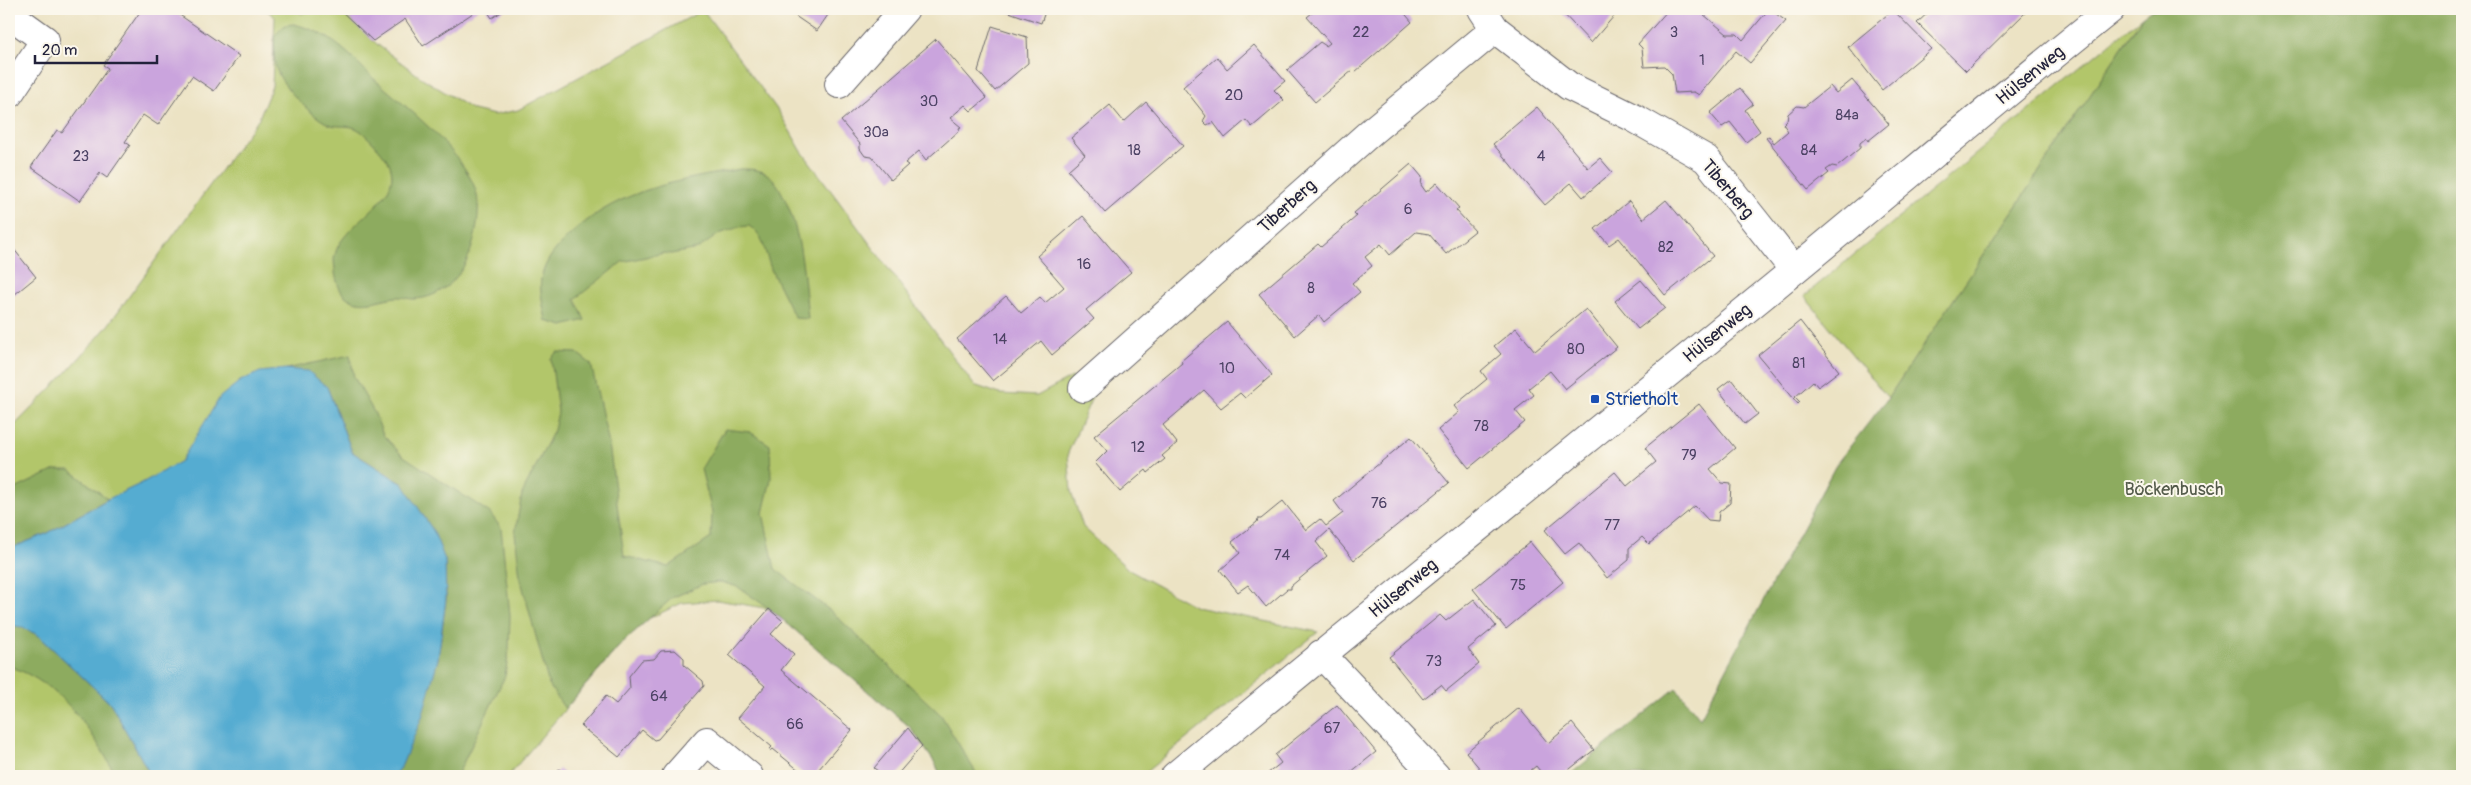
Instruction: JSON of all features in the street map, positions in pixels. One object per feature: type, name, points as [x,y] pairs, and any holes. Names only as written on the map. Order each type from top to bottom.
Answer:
[{"type":"street","points":[[839,84],[905,9]]},
{"type":"street","name":"Hülsenweg","points":[[1175,776],[1321,654],[1794,270],[1916,167],[2111,9]]},
{"type":"street","points":[[9,14],[45,40],[9,94]]},
{"type":"street","name":"Tiberberg","points":[[1083,388],[1372,131],[1488,19],[1569,86],[1634,118],[1706,159],[1794,270]]},
{"type":"street","points":[[1321,654],[1436,776]]},
{"type":"street","points":[[676,776],[707,741],[749,776]]},
{"type":"green space","points":[[265,9],[296,9],[302,14],[308,9],[339,9],[378,45],[419,76],[473,110],[494,115],[518,110],[703,10],[779,112],[801,150],[974,385],[1000,394],[1037,396],[1072,377],[1093,395],[1068,453],[1071,491],[1083,527],[1129,570],[1196,607],[1318,632],[1141,776],[941,776],[935,763],[910,727],[770,609],[717,600],[682,603],[648,619],[621,644],[508,776],[9,776],[9,431],[66,373],[106,328],[259,118],[272,86],[275,17]]},
{"type":"green space","name":"Böckenbusch","points":[[2153,9],[2462,9],[2462,776],[1568,776],[1676,688],[1700,718],[1837,463],[1888,398],[2143,16]]},
{"type":"green space","points":[[2143,16],[1888,398],[1804,296]]},
{"type":"green space","points":[[294,24],[323,35],[337,44],[432,130],[459,160],[469,176],[478,199],[475,237],[462,269],[438,293],[422,298],[394,297],[364,303],[350,299],[340,289],[334,261],[340,243],[381,200],[389,188],[392,176],[389,163],[363,133],[352,127],[331,125],[324,122],[307,109],[284,84],[275,64],[274,36],[285,25]]},
{"type":"green space","points":[[740,169],[756,170],[767,174],[774,180],[783,195],[798,240],[808,319],[795,318],[772,272],[761,238],[749,226],[739,227],[719,234],[698,249],[671,254],[664,253],[622,262],[575,299],[585,320],[563,326],[546,321],[541,294],[541,279],[546,265],[562,243],[591,218],[630,196],[651,189]]},
{"type":"green space","points":[[557,352],[577,353],[591,364],[609,444],[624,556],[668,567],[711,538],[712,512],[701,469],[725,429],[750,432],[770,445],[771,479],[763,513],[775,569],[832,612],[941,715],[978,776],[941,776],[935,763],[910,727],[770,609],[738,587],[721,582],[703,584],[672,598],[621,644],[565,709],[549,685],[520,577],[515,533],[522,494],[554,430],[558,412],[551,358]]},
{"type":"green space","points":[[350,355],[354,377],[375,414],[383,435],[402,455],[490,513],[501,528],[510,615],[509,650],[505,676],[457,776],[393,776],[402,765],[438,659],[446,599],[445,560],[403,484],[352,452],[327,387],[286,369]]},
{"type":"green space","points":[[55,470],[70,470],[108,499],[48,533],[9,549],[9,492]]},
{"type":"green space","points":[[9,625],[21,627],[38,635],[111,704],[151,776],[116,776],[85,725],[73,710],[44,684],[28,674],[9,666]]},
{"type":"water","points":[[286,369],[308,371],[327,387],[352,452],[403,484],[434,532],[445,560],[446,599],[438,659],[422,717],[402,765],[393,776],[151,776],[111,704],[38,635],[21,627],[9,625],[9,549],[48,533],[181,461],[220,397],[240,381],[260,372]]},
{"type":"building","points":[[142,9],[171,9],[239,56],[214,91],[192,76],[158,125],[143,115],[125,142],[130,145],[107,178],[100,173],[80,201],[31,167],[57,130],[62,133],[97,84],[108,68],[103,65]]},
{"type":"building","points":[[339,9],[479,9],[423,46],[405,19],[373,41]]},
{"type":"building","points":[[486,9],[506,9],[492,18]]},
{"type":"building","points":[[785,9],[832,9],[817,31]]},
{"type":"building","points":[[1000,9],[1046,9],[1041,23]]},
{"type":"building","points":[[1317,9],[1401,9],[1412,22],[1355,72],[1353,70],[1315,102],[1287,70],[1320,42],[1326,46],[1330,43],[1307,17]]},
{"type":"building","points":[[1559,9],[1620,9],[1591,43]]},
{"type":"building","points":[[1669,9],[1697,9],[1727,34],[1737,34],[1743,40],[1769,9],[1786,21],[1750,63],[1736,51],[1699,95],[1694,92],[1675,93],[1672,74],[1664,66],[1644,67],[1642,48],[1638,44]]},
{"type":"building","points":[[1932,9],[2029,9],[1966,71],[1917,23]]},
{"type":"building","points":[[1893,10],[1931,49],[1882,90],[1848,47]]},
{"type":"building","points":[[992,26],[1027,37],[1028,63],[995,91],[978,71]]},
{"type":"building","points":[[936,39],[987,98],[971,111],[965,105],[950,118],[961,127],[959,128],[960,130],[926,160],[919,151],[905,163],[908,165],[891,180],[872,157],[865,156],[860,149],[860,144],[841,121]]},
{"type":"building","points":[[1254,45],[1285,81],[1274,90],[1284,100],[1252,127],[1246,120],[1225,138],[1213,122],[1207,125],[1203,121],[1206,116],[1183,87],[1217,57],[1227,69]]},
{"type":"building","points":[[1852,80],[1889,124],[1868,141],[1866,138],[1860,143],[1860,148],[1837,167],[1832,166],[1826,170],[1829,173],[1808,190],[1766,138],[1769,136],[1774,143],[1788,131],[1783,124],[1787,120],[1788,114],[1797,106],[1804,107],[1830,86],[1836,93]]},
{"type":"building","points":[[1740,88],[1753,104],[1745,110],[1760,131],[1746,142],[1730,122],[1722,127],[1710,113]]},
{"type":"building","points":[[1146,102],[1183,146],[1105,213],[1068,170],[1085,155],[1071,138],[1110,105],[1124,122]]},
{"type":"building","points":[[1537,107],[1588,168],[1600,158],[1612,172],[1583,197],[1571,183],[1545,205],[1493,144]]},
{"type":"building","points":[[1411,164],[1422,177],[1421,185],[1426,192],[1437,183],[1459,208],[1456,210],[1475,231],[1446,254],[1429,234],[1416,232],[1390,255],[1381,244],[1365,257],[1372,266],[1352,283],[1360,292],[1324,322],[1319,315],[1295,336],[1259,294],[1318,244],[1321,247],[1357,216],[1354,213]]},
{"type":"building","points":[[1666,200],[1713,256],[1665,295],[1619,238],[1609,245],[1595,229],[1629,201],[1643,219]]},
{"type":"building","points":[[1083,216],[1131,272],[1086,310],[1094,319],[1052,355],[1041,341],[993,381],[957,339],[1006,296],[1021,313],[1040,297],[1045,303],[1064,287],[1037,256]]},
{"type":"building","points":[[9,243],[36,277],[9,299]]},
{"type":"building","points":[[1641,280],[1665,308],[1638,329],[1615,301]]},
{"type":"building","points":[[1586,309],[1617,347],[1565,389],[1550,371],[1529,388],[1534,395],[1515,410],[1525,422],[1469,468],[1438,430],[1459,412],[1454,406],[1487,379],[1481,371],[1501,354],[1494,346],[1516,328],[1535,351]]},
{"type":"building","points":[[1800,321],[1839,371],[1818,387],[1813,381],[1795,397],[1800,402],[1798,404],[1758,355]]},
{"type":"building","points":[[1227,322],[1272,375],[1245,398],[1240,393],[1221,408],[1204,390],[1163,425],[1177,443],[1162,456],[1165,459],[1148,473],[1146,470],[1120,492],[1095,463],[1107,451],[1094,436],[1182,363],[1181,361]]},
{"type":"building","points":[[1731,379],[1758,414],[1745,424],[1718,389]]},
{"type":"building","points":[[1699,404],[1735,448],[1710,469],[1722,483],[1731,484],[1730,503],[1719,512],[1718,521],[1708,520],[1695,506],[1649,544],[1642,537],[1629,548],[1629,560],[1607,578],[1579,543],[1565,554],[1545,530],[1615,472],[1627,486],[1656,462],[1645,448]]},
{"type":"building","points":[[1411,437],[1449,483],[1354,560],[1329,530],[1316,542],[1327,556],[1291,586],[1291,589],[1287,589],[1266,607],[1248,585],[1238,592],[1220,570],[1240,553],[1232,542],[1257,522],[1258,519],[1261,519],[1283,501],[1306,530],[1320,519],[1326,526],[1343,513],[1334,501]]},
{"type":"building","points":[[1530,542],[1563,582],[1506,629],[1473,589]]},
{"type":"building","points":[[1474,599],[1496,626],[1468,649],[1479,664],[1446,691],[1441,685],[1423,699],[1389,657],[1440,615],[1446,621]]},
{"type":"building","points":[[769,609],[783,621],[771,634],[794,654],[781,670],[852,730],[813,776],[806,776],[773,749],[771,751],[772,747],[738,718],[765,686],[729,655]]},
{"type":"building","points":[[675,650],[684,658],[684,665],[703,681],[704,686],[658,739],[654,740],[642,730],[619,757],[581,726],[606,696],[616,704],[630,688],[629,676],[642,660],[654,659],[661,651]]},
{"type":"building","points":[[1337,705],[1376,752],[1346,776],[1269,776],[1267,774],[1281,763],[1275,755]]},
{"type":"building","points":[[1519,708],[1548,743],[1572,723],[1594,750],[1561,776],[1544,776],[1536,766],[1524,776],[1486,776],[1466,752]]},
{"type":"building","points":[[908,728],[922,746],[896,776],[884,776],[874,768]]},
{"type":"building","points":[[559,769],[567,776],[553,776]]},
{"type":"place","name":"Strietholt","points":[[1595,399]]}]
